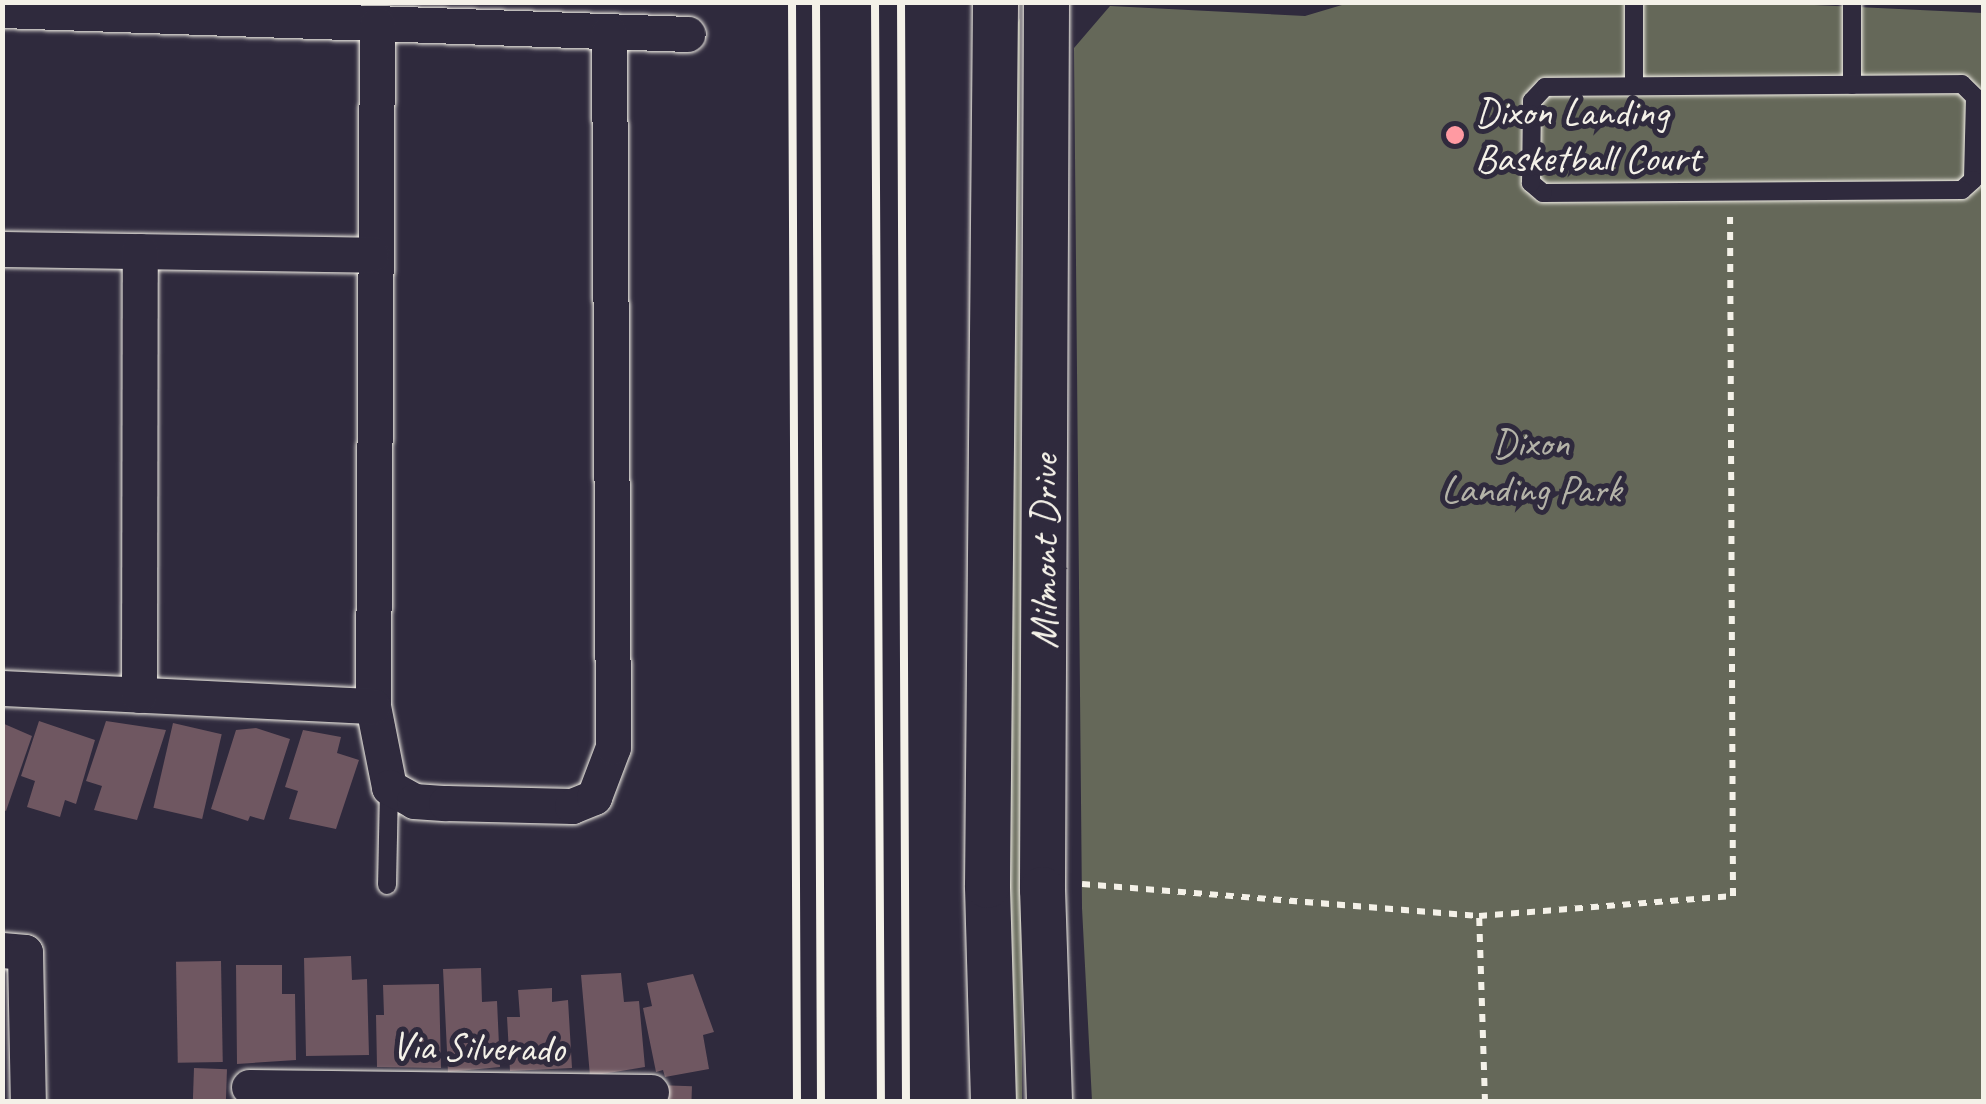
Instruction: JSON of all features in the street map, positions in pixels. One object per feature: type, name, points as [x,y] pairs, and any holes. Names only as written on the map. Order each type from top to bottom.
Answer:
[{"type":"street","name":"Milmont Drive","points":[[993,1102],[988,885],[996,2]]},
{"type":"street","name":"Milmont Drive","points":[[1046,2],[1042,889],[1049,1102]]},
{"type":"street","points":[[2,10],[688,34]]},
{"type":"street","points":[[377,24],[371,255],[373,706],[388,787],[414,801],[572,806],[594,797],[607,771],[613,746],[609,32]]},
{"type":"street","points":[[2,249],[371,255]]},
{"type":"street","points":[[139,695],[140,251]]},
{"type":"street","points":[[2,688],[373,706]]},
{"type":"street","points":[[2,950],[25,952],[28,1102]]},
{"type":"street","name":"Via Silverado","points":[[249,1086],[304,1094],[581,1096],[651,1092]]},
{"type":"lane","points":[[1634,2],[1634,86]]},
{"type":"lane","points":[[1852,2],[1852,85]]},
{"type":"lane","points":[[1852,85],[1969,88],[1974,97],[1970,186],[1730,192],[1536,190],[1531,183],[1536,91],[1634,86],[1852,85]]},
{"type":"lane","points":[[388,787],[388,886]]},
{"type":"path","points":[[1082,884],[1479,916],[1733,896],[1730,192]]},
{"type":"path","points":[[1479,916],[1485,1102]]},
{"type":"green space","name":"Dixon Landing Park","points":[[1352,2],[1752,2],[1983,13],[1983,1101],[1092,1101],[1082,908],[1074,48],[1110,6],[1305,16]]},
{"type":"green space","points":[[1020,18],[1022,1101],[1015,1102],[1007,1012],[1003,58]]},
{"type":"building","points":[[39,721],[95,740],[76,804],[65,800],[60,817],[27,807],[35,781],[21,776]]},
{"type":"building","points":[[106,721],[166,730],[137,820],[94,810],[102,786],[86,781]]},
{"type":"building","points":[[2,723],[32,736],[6,811],[2,809]]},
{"type":"building","points":[[173,723],[222,734],[202,819],[153,808]]},
{"type":"building","points":[[256,728],[290,739],[264,820],[250,816],[248,821],[211,809],[236,730]]},
{"type":"building","points":[[303,730],[341,737],[337,753],[359,760],[336,829],[289,819],[298,791],[285,787]]},
{"type":"building","points":[[351,956],[352,980],[367,979],[369,1055],[306,1056],[304,958]]},
{"type":"building","points":[[221,961],[223,1062],[178,1063],[176,962]]},
{"type":"building","points":[[236,965],[282,965],[282,994],[295,994],[296,1060],[237,1064]]},
{"type":"building","points":[[481,968],[482,1002],[497,1001],[500,1067],[448,1072],[443,969]]},
{"type":"building","points":[[621,973],[624,1002],[639,1001],[645,1067],[590,1076],[581,975]]},
{"type":"building","points":[[693,974],[714,1032],[703,1035],[709,1069],[665,1077],[663,1070],[656,1072],[643,1008],[652,1006],[647,983]]},
{"type":"building","points":[[439,984],[441,1068],[377,1067],[376,1015],[384,1015],[383,985]]},
{"type":"building","points":[[552,988],[552,1002],[568,1000],[572,1068],[510,1071],[507,1017],[520,1017],[518,990]]},
{"type":"building","points":[[194,1068],[227,1069],[226,1102],[193,1102]]},
{"type":"building","points":[[657,1085],[692,1086],[691,1102],[656,1102]]},
{"type":"railway","points":[[792,2],[797,1102]]},
{"type":"railway","points":[[816,2],[821,1102]]},
{"type":"railway","points":[[875,2],[881,1102]]},
{"type":"railway","points":[[901,2],[906,1102]]},
{"type":"place","name":"Dixon Landing Basketball Court","points":[[1455,135]]}]
